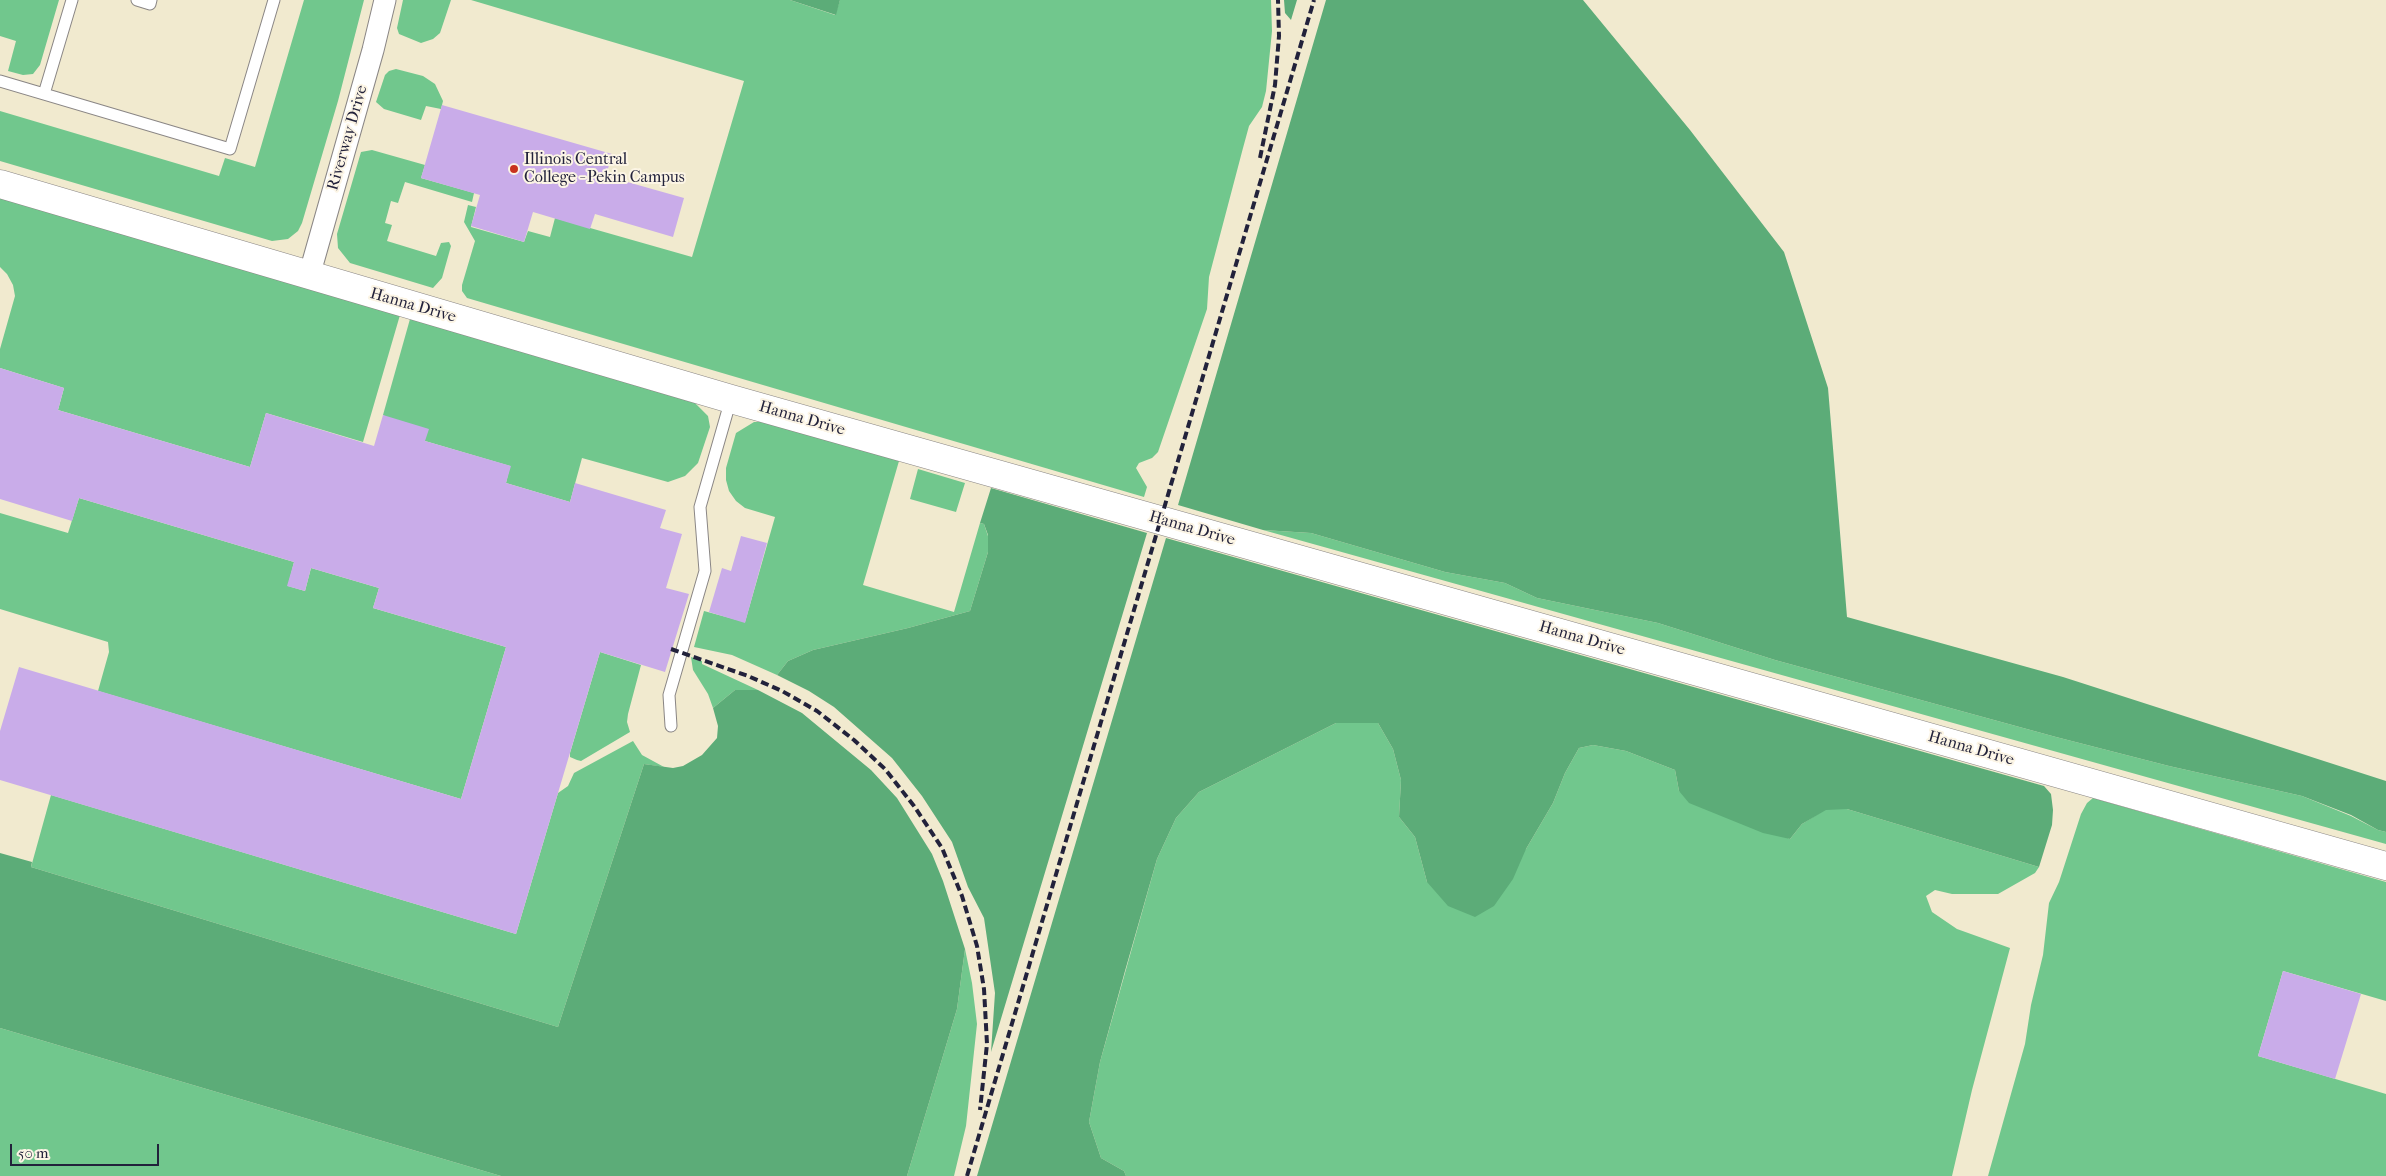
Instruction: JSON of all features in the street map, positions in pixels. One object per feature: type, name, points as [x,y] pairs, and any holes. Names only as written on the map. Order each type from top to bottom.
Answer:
[{"type":"street","name":"Riverway Drive","points":[[309,276],[373,50],[385,0]]},
{"type":"street","name":"Hanna Drive","points":[[0,184],[731,399],[2386,866]]},
{"type":"lane","points":[[44,94],[72,0]]},
{"type":"lane","points":[[137,0],[150,4],[151,0]]},
{"type":"lane","points":[[0,81],[230,149],[274,0]]},
{"type":"lane","points":[[671,726],[669,695],[705,571],[700,507],[731,399]]},
{"type":"green space","points":[[0,0],[59,0],[40,65],[33,74],[23,75],[8,71],[16,41],[0,36]]},
{"type":"green space","points":[[304,0],[364,0],[338,101],[302,223],[298,231],[288,239],[272,241],[0,161],[0,111],[219,176],[225,158],[255,167]]},
{"type":"green space","points":[[403,0],[451,0],[440,33],[433,39],[421,43],[399,34],[397,28]]},
{"type":"green space","points":[[471,0],[790,0],[835,15],[840,0],[1271,0],[1272,31],[1266,91],[1262,107],[1249,126],[1209,277],[1207,309],[1158,452],[1152,458],[1139,463],[1136,468],[1147,487],[1144,497],[467,298],[462,291],[462,285],[475,241],[464,222],[468,205],[476,207],[471,227],[524,242],[528,231],[550,237],[555,218],[692,257],[744,81]]},
{"type":"green space","points":[[790,0],[840,0],[836,15]]},
{"type":"green space","points":[[1284,0],[1297,0],[1291,20],[1285,13]]},
{"type":"green space","points":[[1326,0],[1583,0],[1690,130],[1784,252],[1828,388],[1847,617],[2063,677],[2386,781],[2386,832],[2378,830],[2351,815],[2302,796],[2169,766],[2056,737],[1775,660],[1658,623],[1537,598],[1505,583],[1445,572],[1311,533],[1263,530],[1178,505]]},
{"type":"green space","points":[[396,69],[423,76],[435,84],[443,101],[441,109],[426,106],[421,120],[384,109],[376,102],[385,75],[389,71]]},
{"type":"green space","points":[[372,150],[425,165],[421,178],[474,193],[472,202],[405,182],[398,203],[391,201],[385,223],[392,225],[387,241],[436,256],[441,243],[449,242],[451,246],[442,278],[433,288],[350,263],[338,248],[337,234],[361,152]]},
{"type":"green space","points":[[0,197],[400,315],[363,442],[266,413],[250,467],[58,410],[64,388],[0,368],[0,349],[15,296],[13,285],[7,274],[0,267]]},
{"type":"green space","points":[[410,319],[695,403],[708,416],[710,427],[698,463],[685,476],[668,482],[582,458],[570,502],[506,483],[510,466],[425,441],[383,415]]},
{"type":"green space","points":[[754,422],[764,422],[899,461],[863,585],[954,612],[980,523],[984,524],[988,536],[988,552],[970,611],[908,628],[813,650],[788,661],[777,675],[732,655],[694,647],[704,611],[745,622],[775,517],[745,508],[736,501],[729,491],[726,480],[726,468],[736,433]]},
{"type":"green space","points":[[918,469],[965,483],[956,512],[910,499]]},
{"type":"green space","points":[[991,488],[1147,533],[991,1052],[995,993],[984,918],[968,887],[952,842],[922,796],[892,758],[834,707],[809,691],[777,675],[788,661],[813,650],[908,628],[970,611],[988,552],[988,535],[984,524],[980,523]]},
{"type":"green space","points":[[79,498],[294,562],[288,586],[305,591],[311,568],[379,588],[373,608],[506,647],[461,799],[98,691],[109,652],[108,642],[0,609],[0,513],[68,533]]},
{"type":"green space","points":[[1263,530],[1311,533],[1445,572],[1505,583],[1537,598],[1658,623],[1775,660],[2056,737],[2169,766],[2302,796],[2386,832],[2386,844]]},
{"type":"green space","points":[[1166,538],[2044,786],[2051,794],[2053,810],[2052,825],[2039,867],[1847,809],[1826,810],[1802,824],[1790,839],[1763,833],[1689,803],[1679,791],[1675,770],[1626,751],[1593,745],[1579,748],[1565,773],[1553,803],[1526,849],[1513,879],[1494,906],[1475,917],[1448,906],[1427,882],[1415,837],[1399,817],[1401,780],[1393,749],[1378,723],[1336,723],[1199,792],[1176,818],[1157,859],[1100,1062],[1089,1122],[1101,1158],[1124,1171],[1126,1176],[977,1176]]},
{"type":"green space","points":[[600,652],[641,665],[628,714],[627,722],[630,732],[581,761],[570,757],[570,753]]},
{"type":"green space","points":[[691,657],[758,690],[735,690],[713,708],[708,694],[693,670]]},
{"type":"green space","points":[[735,690],[758,690],[802,713],[871,770],[897,798],[932,854],[943,881],[965,949],[957,1009],[907,1176],[501,1176],[0,1028],[0,853],[32,862],[31,867],[558,1027],[644,764],[673,768],[683,766],[702,755],[717,738],[718,726],[713,708]]},
{"type":"green space","points":[[1336,723],[1378,723],[1393,749],[1401,780],[1399,817],[1415,837],[1427,882],[1526,849],[1553,803],[1565,773],[1579,748],[1593,745],[1626,751],[1675,770],[1679,791],[1790,839],[1802,824],[1826,809],[1847,809],[2039,867],[2035,873],[1998,894],[1952,894],[1935,890],[1926,896],[1932,912],[1957,929],[2010,948],[1972,1090],[1952,1176],[1126,1176],[1124,1171],[1101,1158],[1089,1122],[1100,1062],[1157,859],[1176,818],[1199,792]]},
{"type":"green space","points":[[633,741],[642,755],[664,767],[644,764],[558,1027],[31,867],[51,795],[516,934],[558,793],[568,786],[574,773]]},
{"type":"green space","points":[[2093,798],[2386,882],[2386,1001],[2283,971],[2258,1056],[2386,1094],[2386,1176],[1988,1176],[2025,1044],[2031,1005],[2043,955],[2049,903],[2059,882],[2081,814],[2087,803]]},
{"type":"green space","points":[[965,949],[972,983],[977,1024],[966,1126],[954,1176],[907,1176],[957,1009]]},
{"type":"green space","points":[[0,1028],[501,1176],[0,1176]]},
{"type":"building","points":[[442,105],[612,154],[606,176],[684,198],[673,237],[595,214],[590,229],[533,212],[524,242],[471,226],[480,195],[421,178]]},
{"type":"building","points":[[0,368],[64,388],[58,410],[250,467],[266,413],[374,446],[383,415],[429,429],[425,441],[511,466],[506,483],[570,502],[575,483],[666,510],[660,528],[682,534],[666,588],[689,594],[665,672],[600,652],[516,934],[0,780],[0,731],[19,667],[461,799],[506,647],[373,608],[379,588],[311,568],[305,591],[287,586],[294,562],[79,498],[72,521],[0,499]]},
{"type":"building","points":[[741,536],[767,543],[745,623],[709,612],[722,568],[731,571]]},
{"type":"building","points":[[2283,971],[2361,994],[2335,1079],[2258,1056]]},
{"type":"railway","points":[[1260,158],[1275,85],[1279,36],[1278,0]]},
{"type":"railway","points":[[967,1176],[1314,0]]},
{"type":"railway","points":[[671,649],[748,676],[782,691],[817,711],[854,740],[885,769],[914,806],[942,848],[962,896],[977,946],[984,989],[987,1044],[980,1110]]},
{"type":"place","name":"Illinois Central College - Pekin Campus","points":[[514,169]]}]
